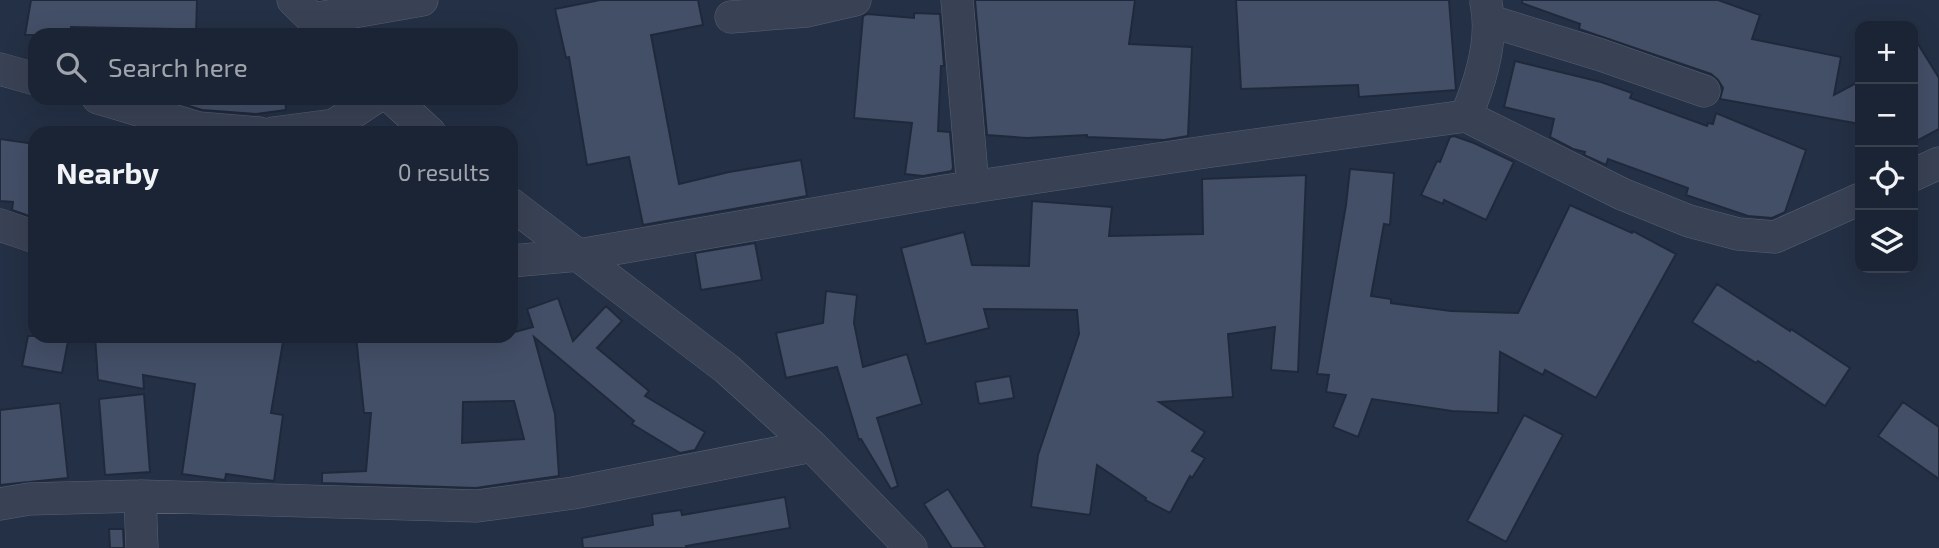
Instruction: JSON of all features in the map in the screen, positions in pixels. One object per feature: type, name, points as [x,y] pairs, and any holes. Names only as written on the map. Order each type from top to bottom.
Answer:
[{"type":"street","points":[[311,18],[422,0]]},
{"type":"street","points":[[731,17],[807,11],[855,0]]},
{"type":"street","points":[[957,0],[973,187]]},
{"type":"street","points":[[1466,116],[1478,89],[1488,10],[1704,92]]},
{"type":"street","points":[[0,69],[28,77]]},
{"type":"street","points":[[122,105],[192,126]]},
{"type":"street","points":[[326,126],[334,125],[364,105]]},
{"type":"street","points":[[399,105],[422,126]]},
{"type":"street","points":[[518,260],[579,255],[973,187],[1212,150],[1466,116],[1622,194],[1689,221],[1738,234],[1774,237],[1855,201]]},
{"type":"street","points":[[1918,173],[1939,163]]},
{"type":"street","points":[[518,209],[727,369],[812,446],[911,548]]},
{"type":"street","points":[[0,225],[28,235]]},
{"type":"street","points":[[0,504],[29,499],[140,496],[477,506],[573,493],[812,446]]},
{"type":"street","points":[[140,496],[142,548]]},
{"type":"building","points":[[31,0],[197,0],[196,28],[28,28],[28,35],[25,35]]},
{"type":"building","points":[[600,0],[698,0],[703,25],[651,35],[679,184],[729,172],[801,160],[807,196],[643,225],[629,157],[587,165],[569,57],[566,58],[555,9]]},
{"type":"building","points":[[975,0],[1135,0],[1129,44],[1192,47],[1188,136],[1164,140],[1087,135],[1027,138],[987,135]]},
{"type":"building","points":[[1236,0],[1449,0],[1456,90],[1359,97],[1358,85],[1241,89]]},
{"type":"building","points":[[1522,0],[1718,0],[1760,15],[1752,39],[1841,57],[1834,95],[1855,84],[1855,123],[1720,99],[1723,88],[1711,74],[1579,29],[1580,24],[1522,3]]},
{"type":"building","points":[[914,13],[940,14],[944,66],[941,66],[938,131],[950,132],[953,167],[952,171],[923,176],[905,174],[912,123],[854,118],[863,16],[867,14],[914,18]]},
{"type":"building","points":[[1918,44],[1939,78],[1939,129],[1918,140]]},
{"type":"building","points":[[1515,61],[1601,82],[1632,93],[1630,98],[1707,126],[1708,123],[1713,124],[1716,113],[1806,150],[1785,212],[1772,218],[1748,216],[1686,195],[1688,188],[1608,159],[1606,165],[1584,155],[1585,152],[1550,137],[1554,119],[1504,107]]},
{"type":"building","points":[[186,105],[286,105],[286,110],[256,114],[202,110]]},
{"type":"building","points":[[1454,136],[1514,162],[1486,220],[1444,200],[1443,204],[1421,195],[1437,161],[1440,162],[1450,137]]},
{"type":"building","points":[[0,139],[28,143],[28,216],[12,210],[13,202],[0,201]]},
{"type":"building","points":[[1350,169],[1394,173],[1390,225],[1384,224],[1371,296],[1391,299],[1391,303],[1451,311],[1518,313],[1570,205],[1632,233],[1633,231],[1676,254],[1596,398],[1545,370],[1543,375],[1500,352],[1498,413],[1452,411],[1372,399],[1358,437],[1333,427],[1346,395],[1326,392],[1329,375],[1317,374]]},
{"type":"building","points":[[1306,175],[1298,372],[1271,370],[1275,327],[1228,334],[1233,397],[1159,402],[1205,432],[1192,451],[1205,458],[1192,478],[1190,476],[1170,513],[1145,500],[1146,498],[1097,465],[1090,515],[1031,507],[1038,455],[1079,334],[1077,310],[984,309],[989,328],[926,344],[901,248],[964,232],[972,265],[1029,266],[1032,201],[1112,207],[1109,236],[1203,234],[1202,179]]},
{"type":"building","points":[[755,243],[762,280],[701,290],[695,253]]},
{"type":"building","points":[[1717,284],[1850,368],[1825,406],[1758,361],[1756,363],[1692,322]]},
{"type":"building","points":[[826,291],[857,295],[854,323],[863,367],[907,354],[922,404],[877,418],[898,486],[891,489],[861,439],[859,440],[837,367],[786,378],[776,333],[823,323]]},
{"type":"building","points":[[558,298],[573,341],[606,306],[622,321],[597,348],[649,391],[645,396],[705,432],[695,450],[680,453],[632,424],[634,421],[534,337],[555,414],[559,476],[476,488],[322,483],[322,473],[366,471],[371,413],[364,413],[357,343],[518,343],[518,331],[533,327],[527,309]],"holes":[[[514,401],[524,439],[462,443],[463,402]]]},
{"type":"building","points":[[28,336],[28,343],[68,343],[62,373],[22,366]]},
{"type":"building","points":[[95,343],[283,343],[271,413],[283,415],[274,481],[226,474],[225,480],[182,474],[195,384],[143,375],[144,389],[98,380]]},
{"type":"building","points":[[1010,376],[1014,398],[979,404],[975,382]]},
{"type":"building","points":[[144,394],[150,472],[105,475],[99,399]]},
{"type":"building","points":[[1903,402],[1939,427],[1939,479],[1878,436]]},
{"type":"building","points":[[60,403],[68,478],[0,485],[0,410]]},
{"type":"building","points":[[1524,415],[1563,435],[1506,542],[1467,521]]},
{"type":"building","points":[[948,489],[986,548],[952,548],[924,504]]},
{"type":"building","points":[[785,497],[790,528],[686,546],[687,548],[583,548],[582,538],[653,525],[652,514],[681,510],[682,515]]},
{"type":"building","points":[[109,529],[123,529],[124,548],[110,548]]}]
